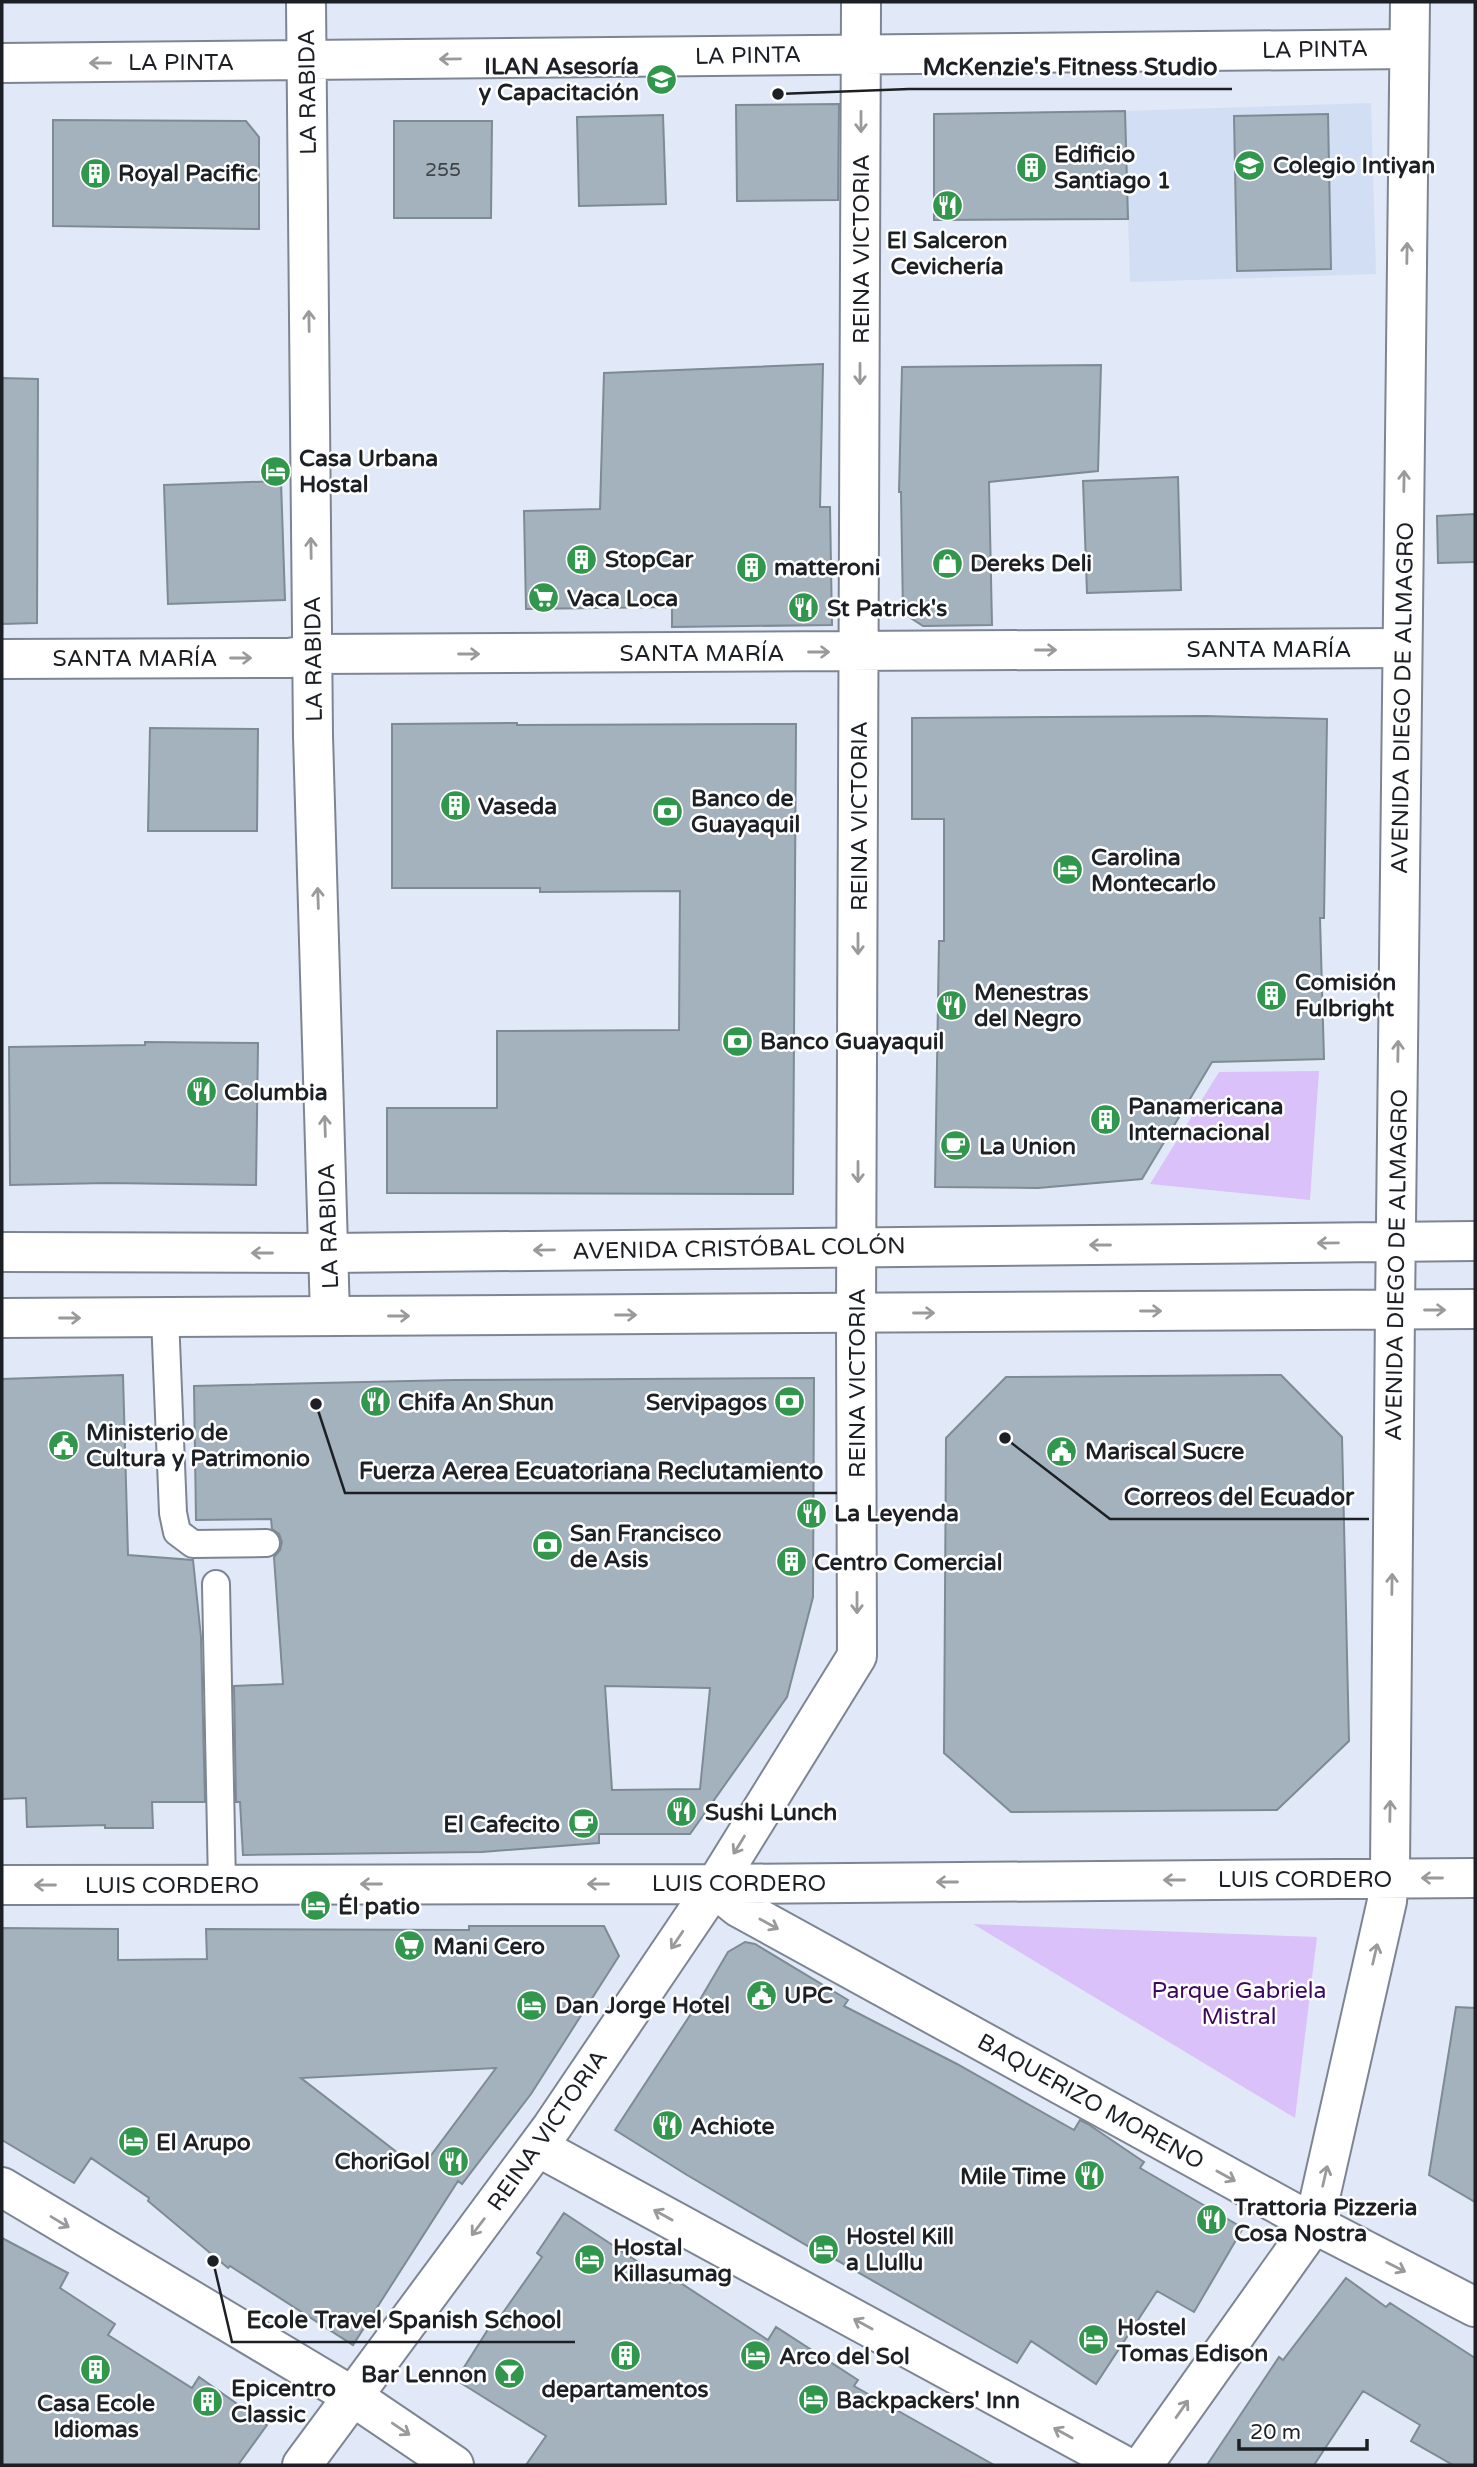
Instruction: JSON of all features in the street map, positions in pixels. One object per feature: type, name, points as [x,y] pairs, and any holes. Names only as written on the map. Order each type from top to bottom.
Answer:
[{"type":"street","name":"LA RABIDA","points":[[306,2],[313,736],[330,1316]]},
{"type":"street","name":"REINA VICTORIA","points":[[302,2465],[538,2147],[716,1884],[857,1656],[861,2]]},
{"type":"street","name":"AVENIDA DIEGO DE ALMAGRO","points":[[1143,2465],[1314,2224],[1387,1901],[1410,2]]},
{"type":"street","name":"LA PINTA","points":[[2,63],[1409,48]]},
{"type":"street","name":"SANTA MARÍA","points":[[2,659],[289,658],[313,654],[1402,648]]},
{"type":"street","name":"AVENIDA CRISTÓBAL COLÓN","points":[[2,1252],[330,1253],[1475,1241]]},
{"type":"street","points":[[2,1318],[1475,1310]]},
{"type":"street","name":"LUIS CORDERO","points":[[2,1885],[716,1884],[1475,1878]]},
{"type":"street","name":"BAQUERIZO MORENO","points":[[716,1884],[722,1894],[738,1907],[1314,2224],[1475,2307]]},
{"type":"street","points":[[538,2147],[1123,2465]]},
{"type":"street","points":[[2,2186],[352,2396],[454,2465]]},
{"type":"lane","points":[[165,1317],[173,1513],[177,1532],[194,1544],[266,1543]]},
{"type":"lane","points":[[216,1584],[222,1885]]},
{"type":"shaded area","name":"Colegio Intiyan","points":[[1371,103],[1376,274],[1130,282],[1125,111]]},
{"type":"green space","points":[[1319,1071],[1310,1200],[1150,1184],[1219,1072]]},
{"type":"green space","name":"Parque Gabriela Mistral","points":[[973,1924],[1317,1937],[1295,2118]]},
{"type":"building","points":[[839,104],[838,200],[737,201],[736,105]]},
{"type":"building","name":"Edificio Santiago 1","points":[[1125,111],[1128,219],[934,220],[934,114]]},
{"type":"building","name":"Colegio Intiyan","points":[[1328,114],[1331,269],[1237,271],[1234,116]]},
{"type":"building","points":[[663,115],[666,204],[579,206],[577,117]]},
{"type":"building","points":[[53,120],[246,121],[259,137],[259,229],[53,226]]},
{"type":"building","points":[[394,121],[492,121],[491,218],[394,218]]},
{"type":"building","points":[[823,364],[820,507],[830,507],[832,625],[672,627],[672,607],[526,609],[524,511],[600,509],[604,373]]},
{"type":"building","points":[[1101,365],[1098,471],[989,482],[992,625],[923,626],[903,613],[899,492],[902,367]]},
{"type":"building","points":[[2,378],[38,379],[37,623],[2,624]]},
{"type":"building","points":[[1178,477],[1181,590],[1087,593],[1083,481]]},
{"type":"building","points":[[281,481],[285,600],[168,604],[164,485]]},
{"type":"building","points":[[1475,514],[1475,562],[1438,563],[1437,516]]},
{"type":"building","points":[[1205,716],[1327,719],[1324,918],[1320,918],[1324,1059],[1212,1062],[1142,1179],[1038,1188],[935,1187],[939,941],[944,941],[944,819],[912,819],[912,718]]},
{"type":"building","points":[[392,724],[796,724],[793,1194],[387,1193],[387,1108],[497,1108],[497,1031],[679,1030],[680,891],[540,892],[540,888],[392,888]]},
{"type":"building","points":[[150,728],[258,729],[257,831],[148,831]]},
{"type":"building","points":[[145,1042],[258,1043],[256,1185],[10,1185],[9,1047],[145,1045]]},
{"type":"building","points":[[123,1375],[128,1555],[193,1560],[201,1637],[205,1802],[152,1802],[153,1828],[105,1828],[105,1825],[27,1827],[26,1798],[2,1799],[2,1379]]},
{"type":"building","points":[[1281,1375],[1342,1437],[1349,1741],[1277,1810],[1011,1812],[944,1753],[946,1438],[1006,1377]]},
{"type":"building","points":[[814,1378],[813,1597],[787,1697],[690,1834],[599,1834],[599,1843],[482,1852],[243,1855],[240,1802],[236,1802],[234,1686],[283,1684],[274,1557],[282,1542],[279,1534],[272,1529],[271,1519],[196,1520],[194,1386],[454,1380]],"holes":[[[605,1686],[710,1688],[700,1789],[612,1790]]]},
{"type":"building","points":[[469,1926],[604,1926],[619,1956],[531,2094],[462,2184],[458,2181],[353,2345],[230,2266],[228,2268],[148,2201],[149,2198],[91,2158],[74,2183],[2,2140],[2,1928],[118,1929],[118,1960],[207,1959],[206,1929],[469,1930]],"holes":[[[496,2068],[420,2170],[301,2078]]]},
{"type":"building","points":[[745,1942],[755,1944],[848,2000],[844,2006],[957,2064],[1074,2130],[1080,2120],[1088,2124],[1144,2162],[1140,2168],[1243,2228],[1194,2312],[1157,2291],[1096,2384],[1031,2341],[1017,2363],[824,2253],[823,2255],[615,2130],[728,1952]]},
{"type":"building","points":[[1456,2007],[1475,2008],[1475,2202],[1429,2175]]},
{"type":"building","points":[[564,2213],[670,2283],[673,2278],[768,2340],[776,2327],[858,2380],[854,2386],[994,2465],[526,2465],[546,2436],[456,2380],[492,2323],[495,2324],[542,2257],[537,2253]]},
{"type":"building","points":[[2,2238],[68,2273],[60,2288],[115,2324],[108,2335],[192,2388],[199,2377],[267,2425],[238,2465],[2,2465]]},
{"type":"building","points":[[1346,2278],[1386,2307],[1390,2303],[1475,2358],[1475,2465],[1453,2465],[1411,2441],[1420,2425],[1363,2391],[1314,2465],[1207,2465],[1279,2357],[1283,2360]]},
{"type":"place","name":"ILAN Asesoría y Capacitación","points":[[662,79]]},
{"type":"place","name":"McKenzie's Fitness Studio","points":[[778,94]]},
{"type":"place","name":"Colegio Intiyan","points":[[1250,165]]},
{"type":"place","name":"Edificio Santiago 1","points":[[1031,167]]},
{"type":"place","name":"Royal Pacific","points":[[95,173]]},
{"type":"place","name":"El Salceron Cevichería","points":[[947,206]]},
{"type":"place","name":"Casa Urbana Hostal","points":[[276,471]]},
{"type":"place","name":"StopCar","points":[[582,559]]},
{"type":"place","name":"Dereks Deli","points":[[947,563]]},
{"type":"place","name":"matteroni","points":[[751,567]]},
{"type":"place","name":"Vaca Loca","points":[[544,598]]},
{"type":"place","name":"St Patrick's","points":[[804,608]]},
{"type":"place","name":"Vaseda","points":[[455,806]]},
{"type":"place","name":"Banco de Guayaquil","points":[[668,811]]},
{"type":"place","name":"Carolina Montecarlo","points":[[1068,870]]},
{"type":"place","name":"Comisión Fulbright","points":[[1272,995]]},
{"type":"place","name":"Menestras del Negro","points":[[951,1005]]},
{"type":"place","name":"Banco Guayaquil","points":[[737,1041]]},
{"type":"place","name":"Columbia","points":[[201,1092]]},
{"type":"place","name":"Panamericana Internacional","points":[[1105,1119]]},
{"type":"place","name":"La Union","points":[[956,1146]]},
{"type":"place","name":"Chifa An Shun","points":[[375,1402]]},
{"type":"place","name":"Servipagos","points":[[790,1402]]},
{"type":"place","name":"Fuerza Aerea Ecuatoriana Reclutamiento","points":[[316,1404]]},
{"type":"place","name":"Correos del Ecuador","points":[[1005,1438]]},
{"type":"place","name":"Ministerio de Cultura y Patrimonio","points":[[63,1445]]},
{"type":"place","name":"Mariscal Sucre","points":[[1062,1451]]},
{"type":"place","name":"La Leyenda","points":[[811,1513]]},
{"type":"place","name":"San Francisco de Asis","points":[[547,1546]]},
{"type":"place","name":"Centro Comercial","points":[[791,1562]]},
{"type":"place","name":"Sushi Lunch","points":[[682,1812]]},
{"type":"place","name":"El Cafecito","points":[[583,1824]]},
{"type":"place","name":"Él patio","points":[[315,1906]]},
{"type":"place","name":"Mani Cero","points":[[410,1946]]},
{"type":"place","name":"UPC","points":[[761,1995]]},
{"type":"place","name":"Dan Jorge Hotel","points":[[532,2005]]},
{"type":"place","name":"Achiote","points":[[667,2126]]},
{"type":"place","name":"El Arupo","points":[[133,2142]]},
{"type":"place","name":"ChoriGol","points":[[453,2161]]},
{"type":"place","name":"Mile Time","points":[[1089,2176]]},
{"type":"place","name":"Trattoria Pizzeria Cosa Nostra","points":[[1211,2220]]},
{"type":"place","name":"Hostel Kill a Llullu","points":[[823,2249]]},
{"type":"place","name":"Hostal Killasumag","points":[[590,2260]]},
{"type":"place","name":"Ecole Travel Spanish School","points":[[213,2261]]},
{"type":"place","name":"Hostel Tomas Edison","points":[[1094,2340]]},
{"type":"place","name":"departamentos","points":[[625,2355]]},
{"type":"place","name":"Arco del Sol","points":[[756,2356]]},
{"type":"place","name":"Casa Ecole Idiomas","points":[[96,2369]]},
{"type":"place","name":"Bar Lennon","points":[[510,2374]]},
{"type":"place","name":"Backpackers' Inn","points":[[813,2400]]},
{"type":"place","name":"Epicentro Classic","points":[[208,2401]]}]
